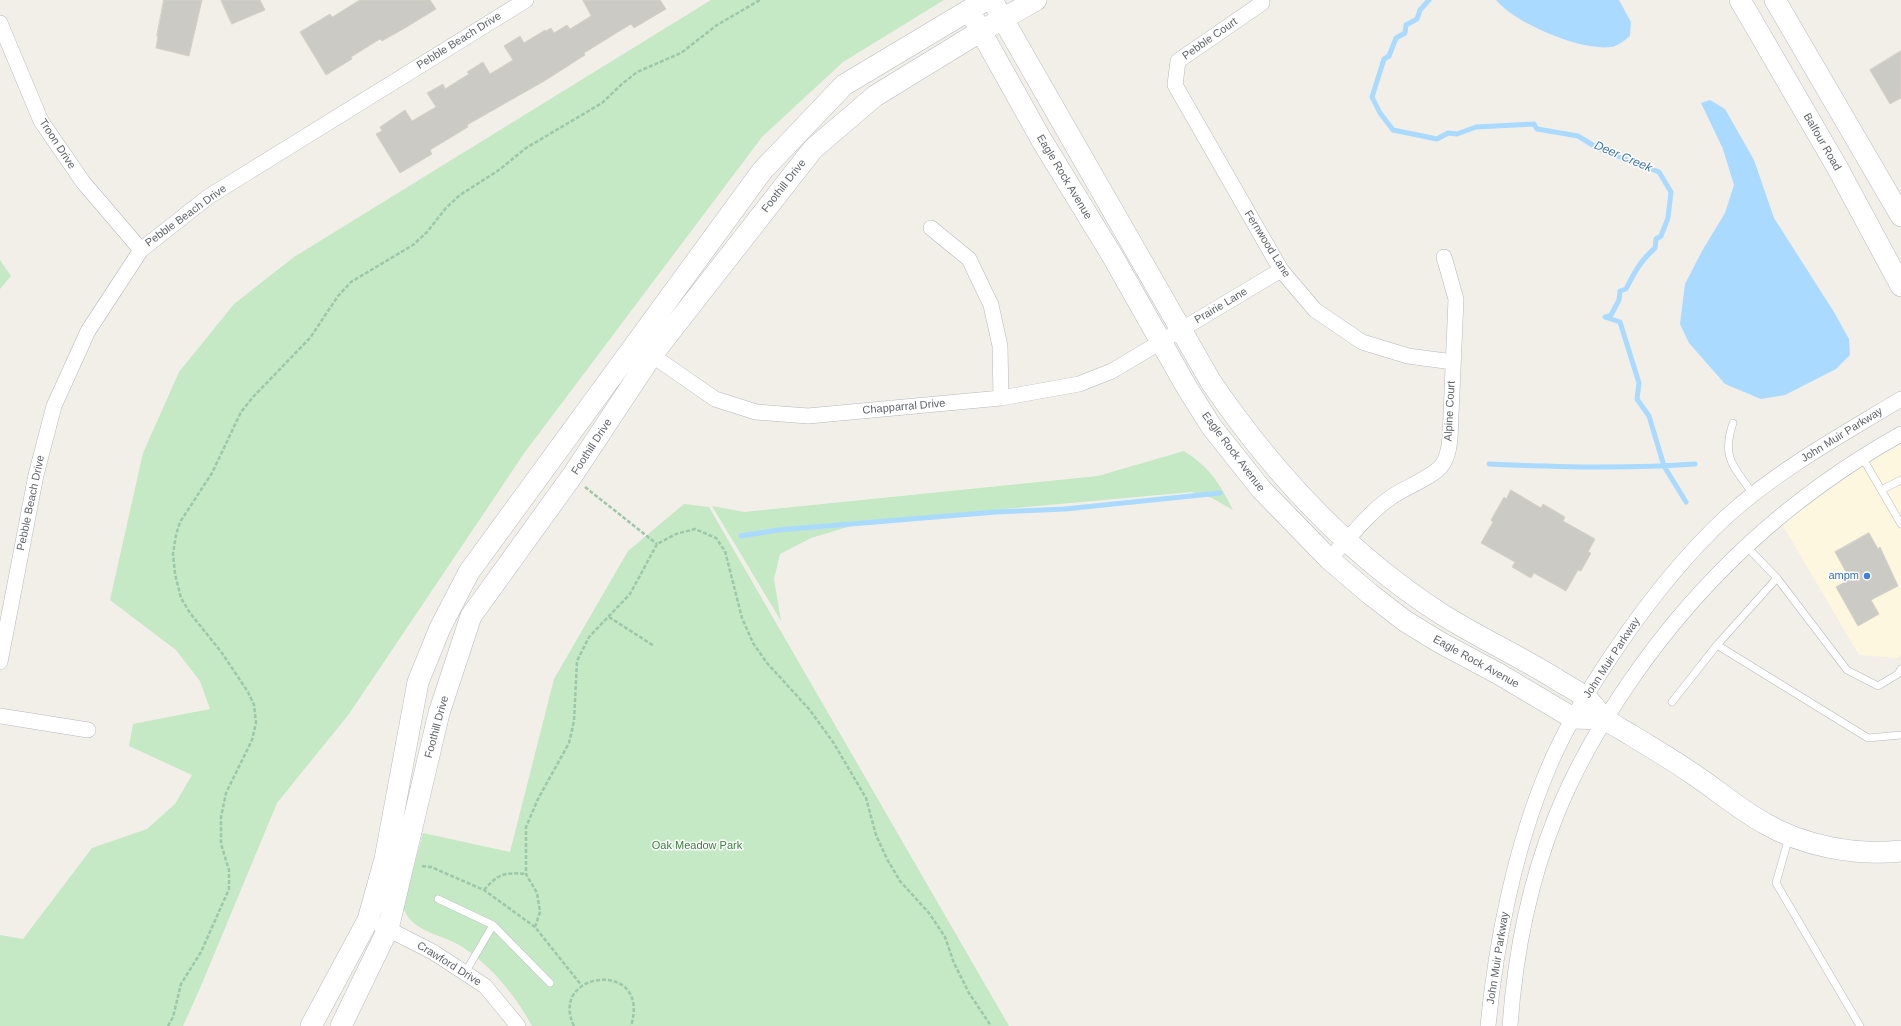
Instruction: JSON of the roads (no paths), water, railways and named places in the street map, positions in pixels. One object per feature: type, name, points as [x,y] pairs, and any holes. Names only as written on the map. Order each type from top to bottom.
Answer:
[{"type":"street","name":"Pebble Beach Drive","points":[[0,662],[36,475],[54,406],[88,331],[140,250],[208,197],[526,0]]},
{"type":"street","name":"Eagle Rock Avenue","points":[[992,0],[1211,382],[1239,422],[1308,504],[1346,541],[1406,590],[1443,615],[1532,664],[1585,697],[1605,719],[1692,773],[1749,814],[1766,824],[1789,835],[1833,847],[1863,852],[1901,851]]},
{"type":"street","name":"Foothill Drive","points":[[311,1026],[368,920],[385,859],[418,682],[440,628],[469,572],[644,350],[813,149],[875,96],[981,31],[1036,0]]},
{"type":"street","name":"Balfour Road","points":[[1740,0],[1837,167],[1901,286]]},
{"type":"street","points":[[1775,0],[1901,216]]},
{"type":"street","name":"Eagle Rock Avenue","points":[[973,3],[981,31],[1041,139],[1113,257],[1210,426],[1261,489],[1329,559],[1370,594],[1405,621],[1573,718],[1605,719]]},
{"type":"street","name":"Foothill Drive","points":[[341,1026],[388,929],[439,713],[471,616],[572,476],[644,350],[762,171],[844,85],[880,65],[973,3]]},
{"type":"street","name":"Pebble Court","points":[[1175,85],[1178,61],[1262,3]]},
{"type":"street","name":"Troon Drive","points":[[0,23],[41,121],[82,182],[140,250]]},
{"type":"street","name":"Fernwood Lane","points":[[1175,85],[1281,270],[1315,310],[1362,342],[1408,356],[1453,362]]},
{"type":"street","points":[[932,228],[968,259],[990,304],[1000,346],[1001,398]]},
{"type":"street","name":"Alpine Court","points":[[1329,559],[1389,498],[1435,472],[1442,466],[1447,455],[1450,438],[1456,299],[1444,257]]},
{"type":"street","name":"Prairie Lane","points":[[1161,342],[1281,270]]},
{"type":"street","name":"Chapparral Drive","points":[[644,350],[715,399],[756,412],[808,416],[1001,398],[1079,384],[1112,371],[1161,342]]},
{"type":"street","name":"John Muir Parkway","points":[[1488,1026],[1493,974],[1506,906],[1523,845],[1548,769],[1585,697],[1635,621],[1673,573],[1727,516],[1753,494],[1789,469],[1901,399]]},
{"type":"street","name":"John Muir Parkway","points":[[1510,1026],[1516,970],[1523,926],[1545,846],[1569,786],[1605,719],[1662,636],[1712,578],[1746,546],[1786,512],[1862,457],[1901,434]]},
{"type":"street","points":[[0,716],[88,730]]},
{"type":"street","name":"Crawford Drive","points":[[368,920],[433,952],[485,986],[518,1026]]},
{"type":"lane","points":[[1733,423],[1727,440],[1728,455],[1753,494]]},
{"type":"lane","points":[[1862,457],[1901,524]]},
{"type":"lane","points":[[1881,490],[1901,480]]},
{"type":"lane","points":[[1746,546],[1777,578],[1847,670],[1878,686],[1900,673]]},
{"type":"lane","points":[[1672,702],[1717,645],[1777,578]]},
{"type":"lane","points":[[1717,645],[1868,738],[1901,735]]},
{"type":"lane","points":[[1789,835],[1776,883],[1860,1026]]},
{"type":"lane","points":[[438,900],[493,925],[550,983]]},
{"type":"lane","points":[[465,973],[493,925]]},
{"type":"water","points":[[1496,0],[1619,0],[1631,22],[1630,36],[1613,47],[1583,45],[1550,34],[1533,26],[1505,9]]},
{"type":"water","points":[[1710,100],[1725,109],[1754,160],[1774,218],[1834,312],[1849,339],[1850,355],[1836,369],[1785,395],[1761,399],[1725,384],[1689,343],[1680,324],[1685,284],[1702,251],[1725,213],[1734,185],[1723,149],[1701,103]]},
{"type":"waterway","name":"Deer Creek","points":[[1429,0],[1420,10],[1417,19],[1406,25],[1405,33],[1396,38],[1389,56],[1384,59],[1372,97],[1380,113],[1393,130],[1437,139],[1448,133],[1457,134],[1476,127],[1534,124],[1537,129],[1578,136],[1599,149],[1659,172],[1671,192],[1668,218],[1661,236],[1656,239],[1655,248],[1638,267],[1626,289],[1620,291],[1619,300],[1611,315],[1605,317],[1620,322],[1639,383],[1637,399],[1649,416],[1664,466],[1686,502]]},
{"type":"waterway","points":[[1489,464],[1592,467],[1644,467],[1695,464]]},
{"type":"waterway","points":[[741,536],[778,530],[996,512],[1065,509],[1220,493]]},
{"type":"place","name":"ampm","points":[[1867,576]]},
{"type":"park label","name":"Oak Meadow Park","points":[[697,846]]}]
